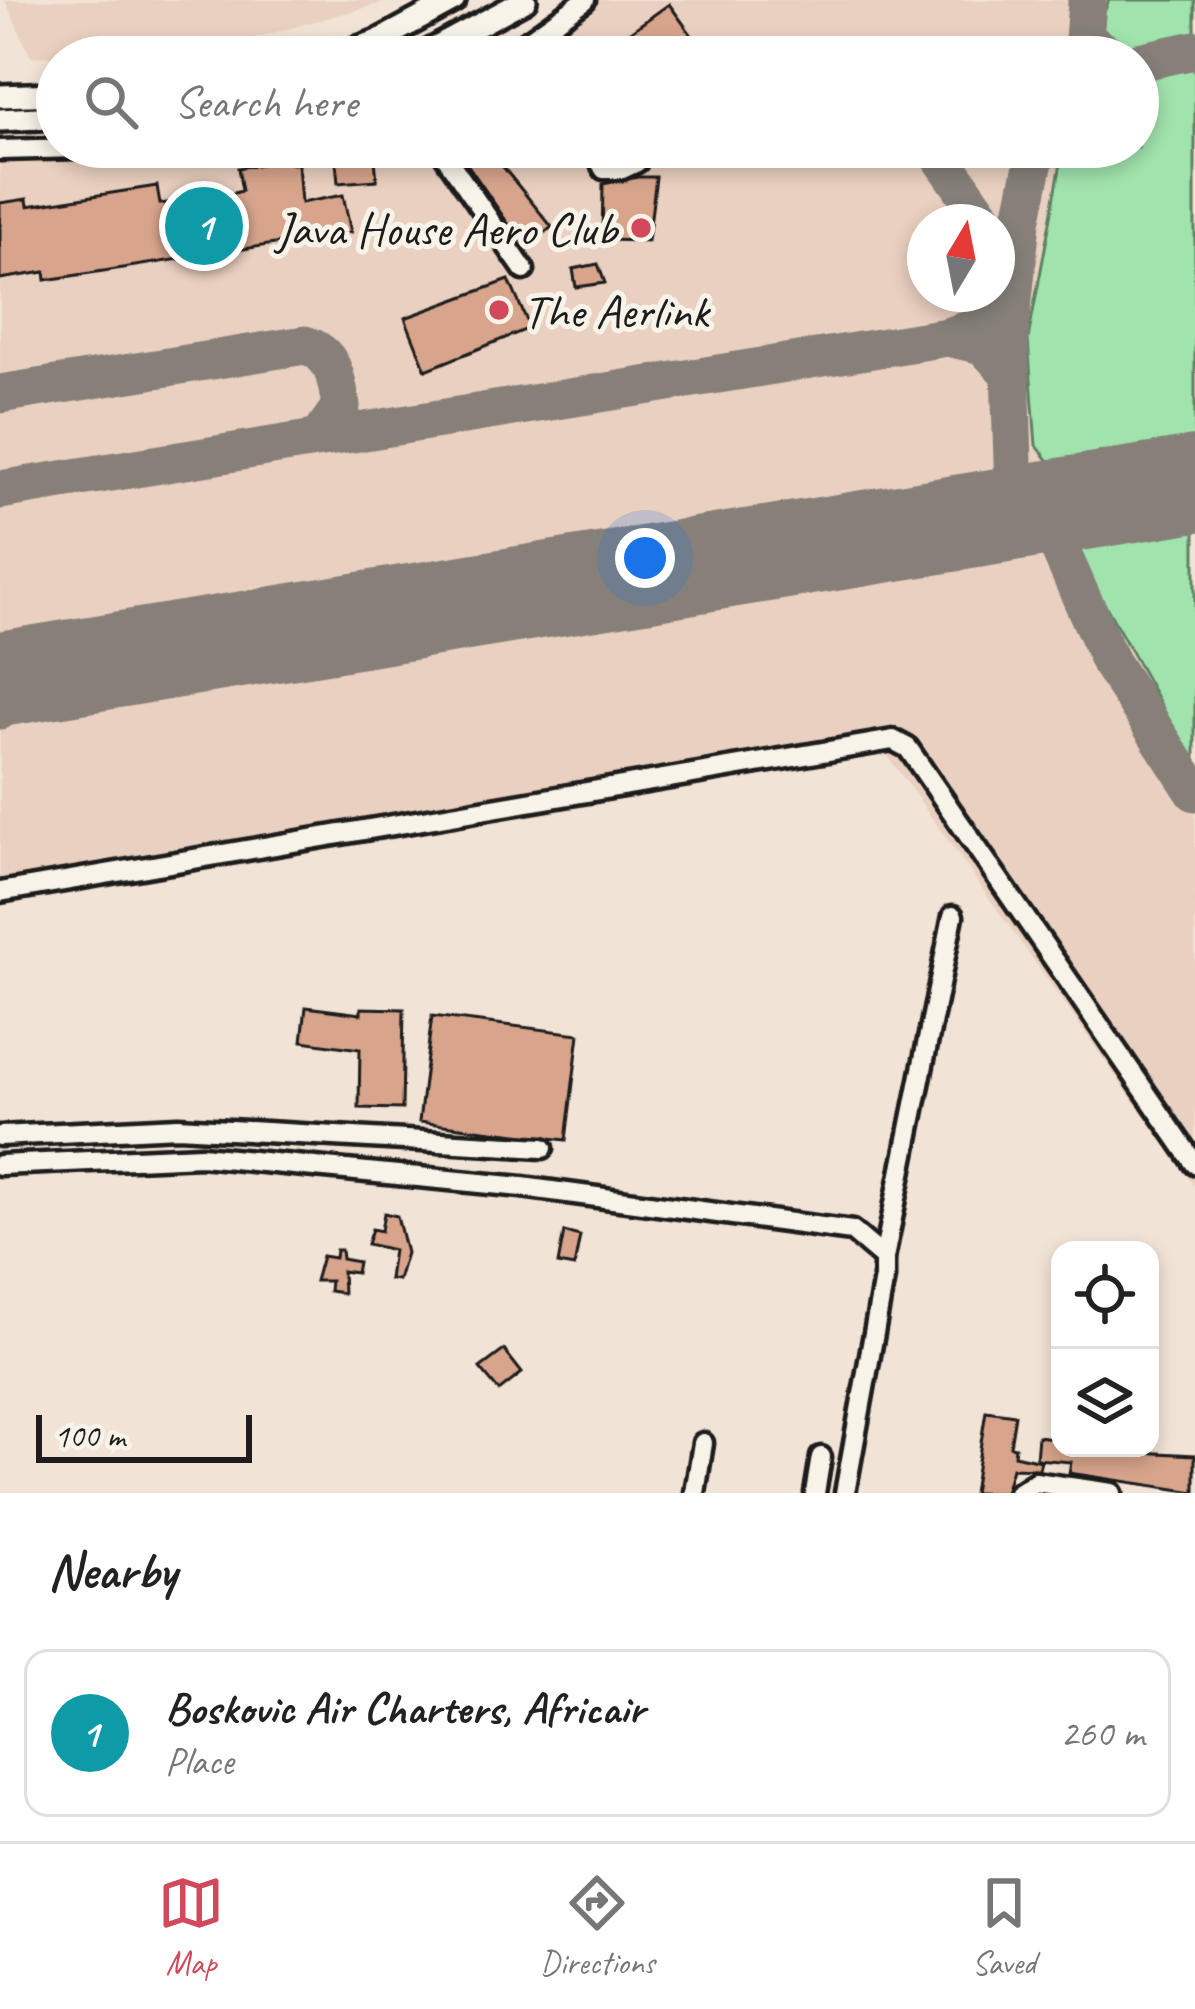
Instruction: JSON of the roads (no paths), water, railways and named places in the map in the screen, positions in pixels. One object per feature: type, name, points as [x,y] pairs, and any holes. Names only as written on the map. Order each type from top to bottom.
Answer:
[{"type":"main road","points":[[387,36],[454,0]]},
{"type":"main road","points":[[458,36],[524,0]]},
{"type":"main road","points":[[0,96],[36,95]]},
{"type":"main road","points":[[0,120],[36,118]]},
{"type":"street","points":[[539,36],[585,0]]},
{"type":"street","points":[[0,150],[36,149]]},
{"type":"street","points":[[454,168],[524,270]]},
{"type":"street","points":[[0,892],[892,740],[908,748],[1195,1164]]},
{"type":"street","points":[[845,1493],[878,1329],[884,1258],[953,916]]},
{"type":"street","points":[[0,1136],[178,1127],[543,1148]]},
{"type":"street","points":[[0,1165],[201,1156],[522,1187],[829,1226],[852,1231],[884,1258]]},
{"type":"street","points":[[695,1493],[703,1443]]},
{"type":"street","points":[[814,1493],[821,1457]]},
{"type":"street","points":[[1018,1493],[1035,1482],[1112,1493]]},
{"type":"place","name":"Boskovic Air Charters, Africair","points":[[204,226]]},
{"type":"place","name":"Java House Aero Club","points":[[641,228]]},
{"type":"place","name":"The Aerlink","points":[[499,310]]}]
